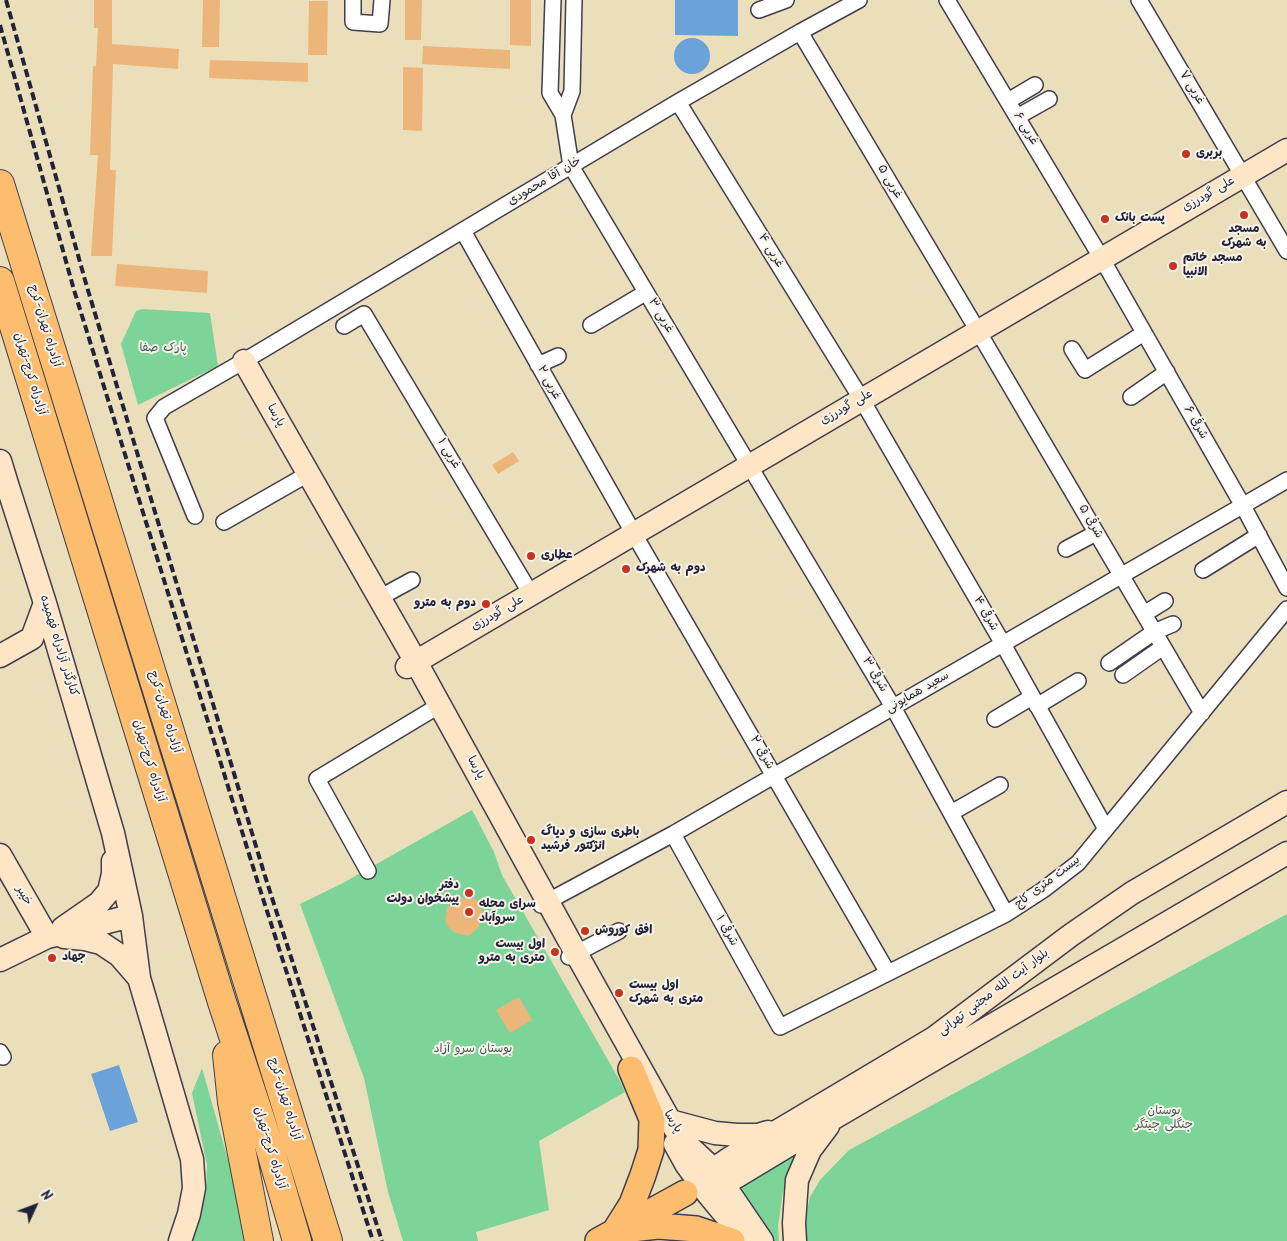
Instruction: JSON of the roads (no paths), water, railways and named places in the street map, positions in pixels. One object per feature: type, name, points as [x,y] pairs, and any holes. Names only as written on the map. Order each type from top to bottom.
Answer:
[{"type":"highway","name":"آزادراه تهران-کرج","points":[[0,184],[328,1241]]},
{"type":"highway","name":"آزادراه کرج-تهران","points":[[0,281],[222,1002],[269,1145],[296,1241]]},
{"type":"highway","points":[[222,1002],[232,1102],[259,1241]]},
{"type":"main road","name":"علی گودرزی","points":[[412,664],[1287,150]]},
{"type":"main road","name":"پارسا","points":[[238,364],[412,664],[571,955],[630,1069],[702,1181]]},
{"type":"main road","name":"کنارگذر آزادراه فهمیده","points":[[0,460],[3,481],[45,603],[113,833]]},
{"type":"main road","name":"پارسا","points":[[303,477],[379,598],[412,664]]},
{"type":"main road","points":[[0,656],[32,638],[45,603]]},
{"type":"main road","points":[[32,638],[61,656]]},
{"type":"main road","name":"بلوار آیت الله مجتبی تهرانی","points":[[702,1181],[781,1129],[934,1038],[1071,935],[1132,893],[1287,802]]},
{"type":"main road","points":[[113,833],[131,916],[139,978],[192,1159],[194,1188],[189,1214],[180,1241]]},
{"type":"main road","points":[[0,960],[50,937],[99,903],[109,891],[113,874],[113,833]]},
{"type":"main road","name":"بلوار آیت الله مجتبی تهرانی","points":[[702,1181],[837,1116],[1287,853]]},
{"type":"main road","name":"خیبر","points":[[0,855],[50,937]]},
{"type":"main road","points":[[50,937],[131,916]]},
{"type":"main road","points":[[50,937],[85,939],[101,943],[119,955],[139,978]]},
{"type":"main road","name":"پارسا","points":[[571,955],[683,1141],[702,1181]]},
{"type":"main road","points":[[606,1236],[632,1204],[651,1150],[652,1119],[630,1069]]},
{"type":"main road","points":[[795,1241],[796,1180],[810,1150],[837,1116]]},
{"type":"main road","points":[[670,1120],[715,1133],[737,1135],[758,1135],[781,1129]]},
{"type":"main road","points":[[606,1236],[702,1181]]},
{"type":"main road","points":[[702,1181],[748,1241]]},
{"type":"main road","points":[[702,1181],[762,1241]]},
{"type":"main road","points":[[606,1236],[658,1226],[696,1229],[732,1241]]},
{"type":"street","points":[[354,0],[353,22],[380,24],[382,0]]},
{"type":"street","points":[[553,0],[550,93],[562,115],[571,166]]},
{"type":"street","points":[[562,115],[572,91],[574,0]]},
{"type":"street","points":[[759,10],[786,0]]},
{"type":"street","name":"خان آقا محمودی","points":[[195,516],[155,418],[164,406],[463,231],[678,102],[859,0]]},
{"type":"street","name":"۶ غربی","points":[[948,0],[1102,259]]},
{"type":"street","name":"۷ غربی","points":[[1139,0],[1287,251]]},
{"type":"street","name":"۵ غربی","points":[[800,32],[978,331]]},
{"type":"street","points":[[1008,101],[1035,85]]},
{"type":"street","points":[[1017,117],[1048,99]]},
{"type":"street","name":"۴ غربی","points":[[678,102],[862,400]]},
{"type":"street","name":"۳ غربی","points":[[571,166],[749,466]]},
{"type":"street","name":"۲ غربی","points":[[463,231],[634,534]]},
{"type":"street","name":"۶ شرقی","points":[[1102,259],[1243,506],[1287,588]]},
{"type":"street","points":[[591,325],[645,293]]},
{"type":"street","name":"۱ غربی","points":[[344,326],[364,314],[531,594]]},
{"type":"street","name":"۵ شرقی","points":[[978,331],[1202,713]]},
{"type":"street","points":[[1072,349],[1085,370],[1144,333]]},
{"type":"street","points":[[538,365],[558,356]]},
{"type":"street","points":[[1131,397],[1167,372]]},
{"type":"street","name":"۴ شرقی","points":[[862,400],[1003,644],[1106,828]]},
{"type":"street","name":"۳ شرقی","points":[[749,466],[894,707],[1006,914]]},
{"type":"street","points":[[224,522],[303,477]]},
{"type":"street","name":"سعید همایونی","points":[[543,904],[673,834],[1287,480]]},
{"type":"street","points":[[1066,549],[1096,532]]},
{"type":"street","name":"۲ شرقی","points":[[634,534],[888,973]]},
{"type":"street","points":[[1203,570],[1259,535]]},
{"type":"street","points":[[379,598],[412,580]]},
{"type":"street","points":[[1144,614],[1166,601]]},
{"type":"street","name":"بیست متری کاج","points":[[780,1027],[1006,914],[1043,890],[1078,863],[1287,608]]},
{"type":"street","points":[[1110,664],[1154,632],[1173,624]]},
{"type":"street","points":[[1123,675],[1163,647]]},
{"type":"street","points":[[995,719],[1078,681]]},
{"type":"street","points":[[368,870],[316,779],[436,708]]},
{"type":"street","points":[[951,813],[1000,785]]},
{"type":"street","name":"۱ شرقی","points":[[673,834],[780,1027]]},
{"type":"street","points":[[571,955],[619,931]]},
{"type":"water","points":[[675,0],[738,0],[738,36],[675,35]]},
{"type":"water","points":[[692,38],[699,39],[705,43],[709,49],[709,63],[705,69],[699,73],[692,74],[685,73],[679,69],[675,63],[674,56],[675,49],[679,43],[685,39]]},
{"type":"water","points":[[119,1065],[138,1122],[110,1131],[91,1074]]},
{"type":"railway","points":[[6,0],[87,287],[265,876],[382,1241]]},
{"type":"railway","points":[[0,25],[74,290],[258,883],[373,1241]]},
{"type":"place","name":"بربری","points":[[1186,154]]},
{"type":"place","name":"مسجد به شهرک","points":[[1244,215]]},
{"type":"place","name":"پست بانک","points":[[1105,219]]},
{"type":"place","name":"مسجد خاتم الانبیا","points":[[1173,266]]},
{"type":"place","name":"عطاری","points":[[531,556]]},
{"type":"place","name":"دوم به شهرک","points":[[626,569]]},
{"type":"place","name":"دوم به مترو","points":[[486,604]]},
{"type":"place","name":"باطری سازی و دیاگ انژکتور فرشید","points":[[531,840]]},
{"type":"place","name":"دفتر پیشخوان دولت","points":[[469,893]]},
{"type":"place","name":"سرای محله سروآباد","points":[[469,912]]},
{"type":"place","name":"افق کوروش","points":[[585,931]]},
{"type":"place","name":"اول بیست متری به مترو","points":[[555,952]]},
{"type":"place","name":"جهاد","points":[[52,958]]},
{"type":"place","name":"اول بیست متری به شهرک","points":[[619,993]]},
{"type":"park label","name":"پارک صفا","points":[[163,349]]},
{"type":"park label","name":"بوستان سرو آزاد","points":[[473,1050]]},
{"type":"park label","name":"بوستان جنگلی چیتگر","points":[[1164,1119]]}]
